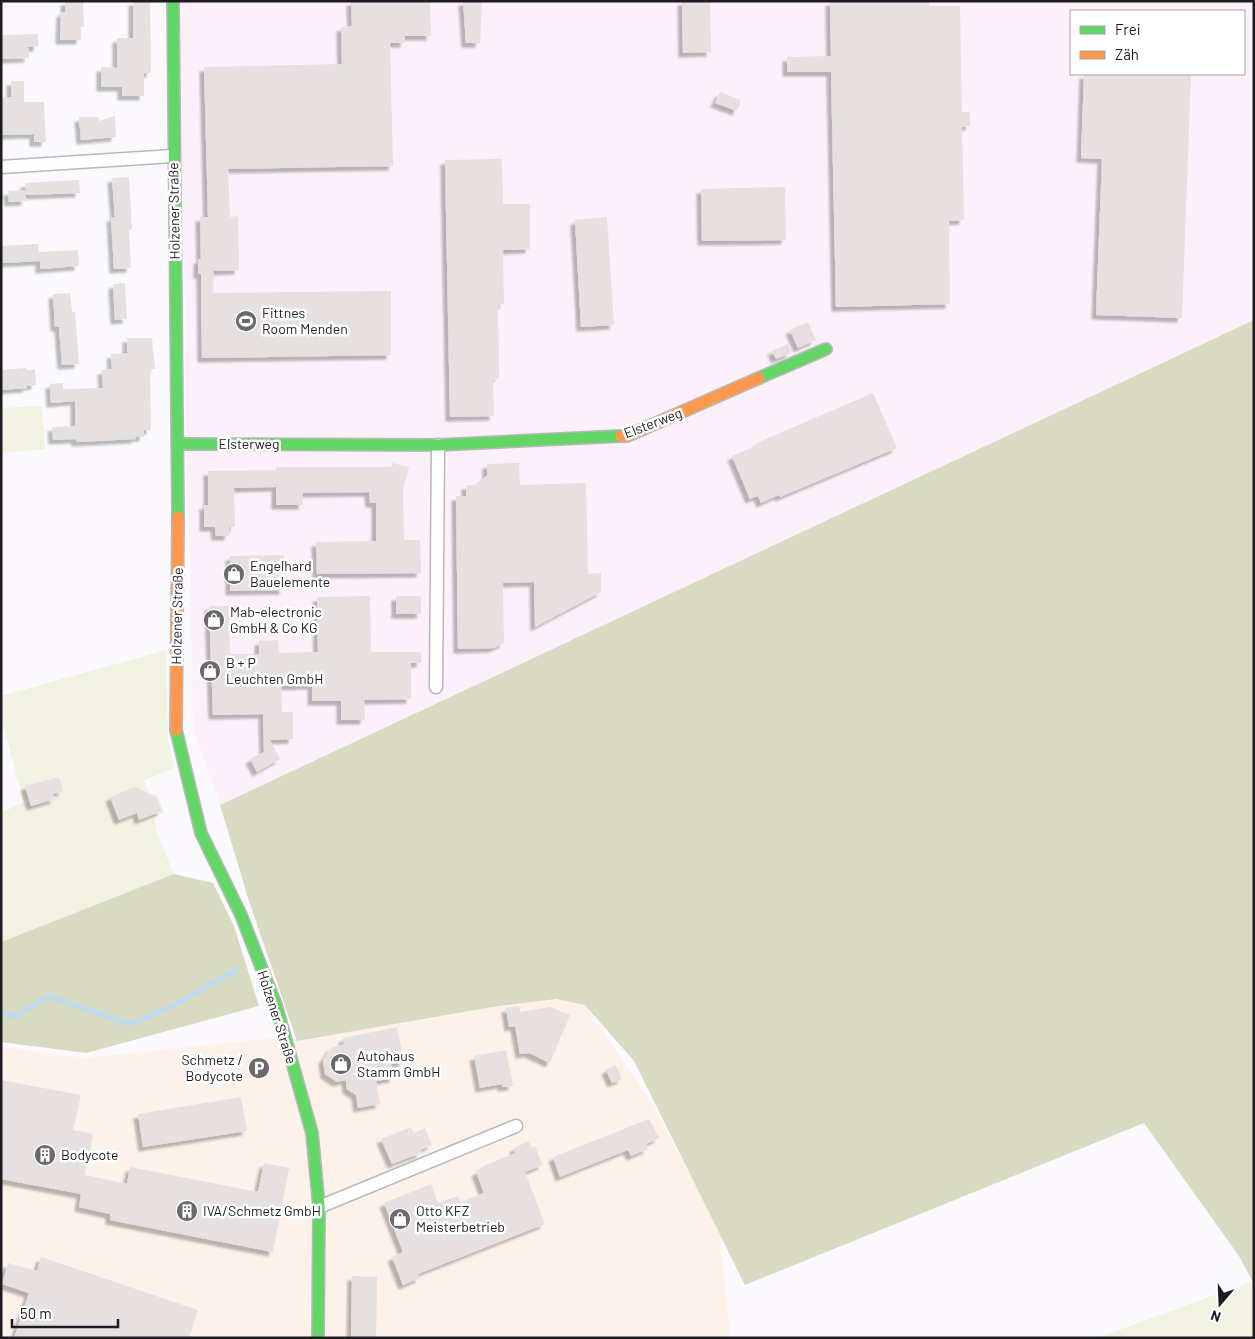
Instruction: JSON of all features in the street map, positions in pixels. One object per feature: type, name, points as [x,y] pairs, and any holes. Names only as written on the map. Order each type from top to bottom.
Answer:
[{"type":"street","name":"Holzener Straße","points":[[173,1],[173,156],[179,444],[176,736],[202,833],[241,915],[276,1005],[312,1134],[319,1207],[318,1338]]},
{"type":"street","points":[[1,167],[173,156]]},
{"type":"street","name":"Elsterweg","points":[[179,444],[438,445],[627,436],[826,349]]},
{"type":"street","points":[[436,687],[438,445]]},
{"type":"street","points":[[319,1207],[516,1126]]},
{"type":"shaded area","points":[[179,1],[1254,1],[1254,320],[220,805],[193,728]]},
{"type":"shaded area","points":[[558,995],[585,1005],[651,1102],[720,1231],[730,1338],[1,1338],[1,1047],[85,1058],[339,1031]]},
{"type":"green space","points":[[1254,320],[1254,1284],[1239,1256],[1144,1123],[745,1285],[634,1061],[585,1005],[556,999],[498,1006],[297,1041],[249,901],[220,805]]},
{"type":"green space","points":[[42,406],[45,449],[1,453],[1,408]]},
{"type":"green space","points":[[166,650],[168,738],[174,768],[144,780],[148,791],[158,796],[164,813],[154,817],[158,836],[174,874],[1,942],[1,813],[24,802],[1,717],[1,696]]},
{"type":"green space","points":[[174,874],[213,883],[234,926],[259,1006],[86,1053],[1,1042],[1,942]]},
{"type":"green space","points":[[1253,1281],[1254,1338],[1097,1338]]},
{"type":"building","points":[[65,1],[83,1],[84,27],[81,27],[81,40],[60,40],[61,12],[65,12]]},
{"type":"building","points":[[133,1],[150,1],[151,73],[144,73],[144,96],[122,96],[122,87],[101,87],[101,67],[117,68],[117,38],[133,38]]},
{"type":"building","points":[[351,1],[430,1],[431,36],[405,36],[405,43],[390,43],[393,166],[228,169],[230,217],[238,216],[239,270],[214,271],[213,293],[391,291],[391,355],[202,358],[201,274],[198,274],[198,259],[201,259],[200,217],[208,217],[204,67],[342,64],[341,27],[352,26]]},
{"type":"building","points":[[463,1],[482,1],[480,43],[466,43]]},
{"type":"building","points":[[682,1],[710,1],[711,52],[683,53]]},
{"type":"building","points":[[830,1],[929,1],[929,6],[960,6],[962,112],[970,112],[970,126],[962,127],[964,220],[949,221],[950,304],[836,307],[831,72],[787,72],[787,57],[831,56]]},
{"type":"building","points":[[38,34],[38,47],[28,47],[29,58],[1,59],[1,35]]},
{"type":"building","points":[[1084,75],[1191,75],[1182,318],[1096,315],[1102,159],[1081,158]]},
{"type":"building","points":[[11,81],[24,81],[24,102],[44,102],[46,142],[34,142],[34,134],[1,135],[1,97],[11,97]]},
{"type":"building","points":[[720,92],[741,100],[737,111],[715,103]]},
{"type":"building","points":[[115,116],[116,137],[81,140],[79,117],[99,117],[99,121]]},
{"type":"building","points":[[502,159],[503,204],[530,204],[530,249],[503,250],[504,304],[498,305],[499,377],[493,380],[494,416],[450,417],[445,160]]},
{"type":"building","points":[[129,177],[132,229],[129,230],[131,268],[114,269],[111,217],[115,217],[112,178]]},
{"type":"building","points":[[79,180],[80,193],[26,195],[25,183]]},
{"type":"building","points":[[785,187],[786,240],[702,241],[701,189]]},
{"type":"building","points":[[25,190],[26,201],[9,202],[8,191]]},
{"type":"building","points":[[607,217],[614,325],[581,327],[575,220]]},
{"type":"building","points":[[38,244],[39,252],[78,250],[79,266],[40,269],[40,261],[1,263],[1,246]]},
{"type":"building","points":[[125,283],[127,319],[115,320],[113,284]]},
{"type":"building","points":[[70,293],[72,312],[75,312],[79,364],[62,365],[59,327],[55,327],[53,294]]},
{"type":"building","points":[[808,322],[816,340],[798,348],[790,330]]},
{"type":"building","points":[[127,338],[152,338],[155,369],[150,369],[151,430],[144,430],[144,437],[136,437],[136,439],[76,442],[76,439],[53,440],[52,427],[75,426],[75,401],[51,403],[50,384],[63,383],[63,389],[103,388],[102,370],[112,369],[111,354],[127,353]]},
{"type":"building","points":[[788,344],[791,353],[776,359],[772,351]]},
{"type":"building","points":[[26,368],[26,370],[35,370],[36,385],[27,386],[27,388],[1,390],[1,370]]},
{"type":"building","points":[[873,393],[897,448],[780,497],[779,495],[761,503],[758,496],[750,499],[732,456],[758,445],[757,443]]},
{"type":"building","points":[[392,463],[409,467],[403,490],[404,540],[420,540],[421,573],[317,574],[316,542],[376,541],[376,503],[370,503],[369,492],[303,493],[303,505],[276,505],[276,487],[234,488],[235,527],[229,527],[229,536],[216,536],[215,527],[204,527],[204,505],[208,505],[208,471],[276,470],[276,467],[392,467]]},
{"type":"building","points":[[519,463],[520,485],[586,483],[588,574],[601,573],[601,592],[535,627],[534,582],[503,583],[504,643],[494,648],[458,649],[456,496],[466,496],[466,485],[477,485],[487,475],[487,464]]},
{"type":"building","points":[[284,555],[284,590],[230,591],[230,556]]},
{"type":"building","points":[[370,596],[371,652],[421,652],[421,663],[411,663],[411,699],[364,700],[365,720],[341,720],[341,701],[312,701],[312,685],[281,686],[282,712],[293,712],[293,739],[270,740],[280,759],[257,772],[250,759],[264,752],[263,714],[213,715],[209,606],[229,606],[230,654],[259,654],[259,641],[278,640],[279,653],[318,652],[317,597]]},
{"type":"building","points":[[396,596],[421,596],[421,614],[396,614]]},
{"type":"building","points":[[59,777],[63,791],[53,794],[55,799],[31,806],[25,786]]},
{"type":"building","points":[[135,787],[156,797],[162,811],[139,820],[137,813],[119,820],[110,797]]},
{"type":"building","points":[[519,1006],[520,1012],[550,1007],[570,1015],[550,1063],[529,1053],[520,1054],[515,1026],[509,1027],[506,1008]]},
{"type":"building","points":[[397,1027],[404,1062],[391,1064],[394,1078],[376,1081],[380,1104],[358,1108],[356,1095],[347,1089],[346,1080],[337,1082],[325,1074],[323,1060],[331,1048],[344,1044],[343,1038]]},
{"type":"building","points":[[506,1050],[513,1086],[502,1087],[502,1084],[480,1088],[474,1056]]},
{"type":"building","points":[[616,1065],[622,1079],[612,1083],[606,1070]]},
{"type":"building","points":[[1,1080],[81,1095],[73,1130],[93,1134],[89,1156],[81,1157],[88,1158],[85,1175],[127,1184],[130,1167],[258,1192],[264,1163],[289,1168],[273,1252],[110,1220],[110,1214],[79,1207],[81,1194],[1,1179]]},
{"type":"building","points":[[241,1097],[247,1131],[143,1147],[138,1114]]},
{"type":"building","points":[[649,1119],[659,1138],[646,1144],[648,1149],[631,1156],[628,1150],[560,1177],[553,1157]]},
{"type":"building","points":[[411,1127],[414,1133],[425,1128],[432,1145],[420,1150],[421,1153],[392,1164],[381,1139]]},
{"type":"building","points":[[529,1141],[531,1148],[535,1146],[543,1165],[525,1172],[545,1224],[418,1274],[420,1278],[403,1285],[392,1257],[403,1252],[384,1203],[431,1184],[438,1203],[458,1196],[461,1202],[484,1193],[476,1172],[482,1169],[481,1167],[515,1153],[514,1148]]},
{"type":"building","points":[[41,1257],[198,1310],[189,1338],[14,1338],[29,1293],[2,1284],[8,1263],[37,1271]]},
{"type":"building","points":[[352,1276],[377,1277],[376,1338],[351,1338]]},
{"type":"waterway","points":[[1,1012],[16,1017],[47,996],[130,1024],[167,1009],[236,970]]},
{"type":"traffic: fast","points":[[173,1],[178,517]]},
{"type":"traffic: fast","points":[[759,378],[826,349]]},
{"type":"traffic: fast","points":[[179,444],[438,445],[621,436]]},
{"type":"traffic: fast","points":[[176,730],[201,833],[241,915],[276,1005],[312,1133],[319,1207],[318,1338]]},
{"type":"traffic: slow","points":[[621,436],[627,436],[759,378]]},
{"type":"traffic: slow","points":[[176,730],[178,517]]},
{"type":"place","name":"Fittnes Room Menden","points":[[246,321]]},
{"type":"place","name":"Engelhard Bauelemente","points":[[234,574]]},
{"type":"place","name":"Mab-electronic GmbH & Co KG","points":[[214,620]]},
{"type":"place","name":"B + P Leuchten GmbH","points":[[210,671]]},
{"type":"place","name":"Autohaus Stamm GmbH","points":[[341,1064]]},
{"type":"place","name":"Schmetz / Bodycote","points":[[259,1068]]},
{"type":"place","name":"Bodycote","points":[[45,1155]]},
{"type":"place","name":"IVA/Schmetz GmbH","points":[[187,1211]]},
{"type":"place","name":"Otto KFZ Meisterbetrieb","points":[[400,1219]]}]
